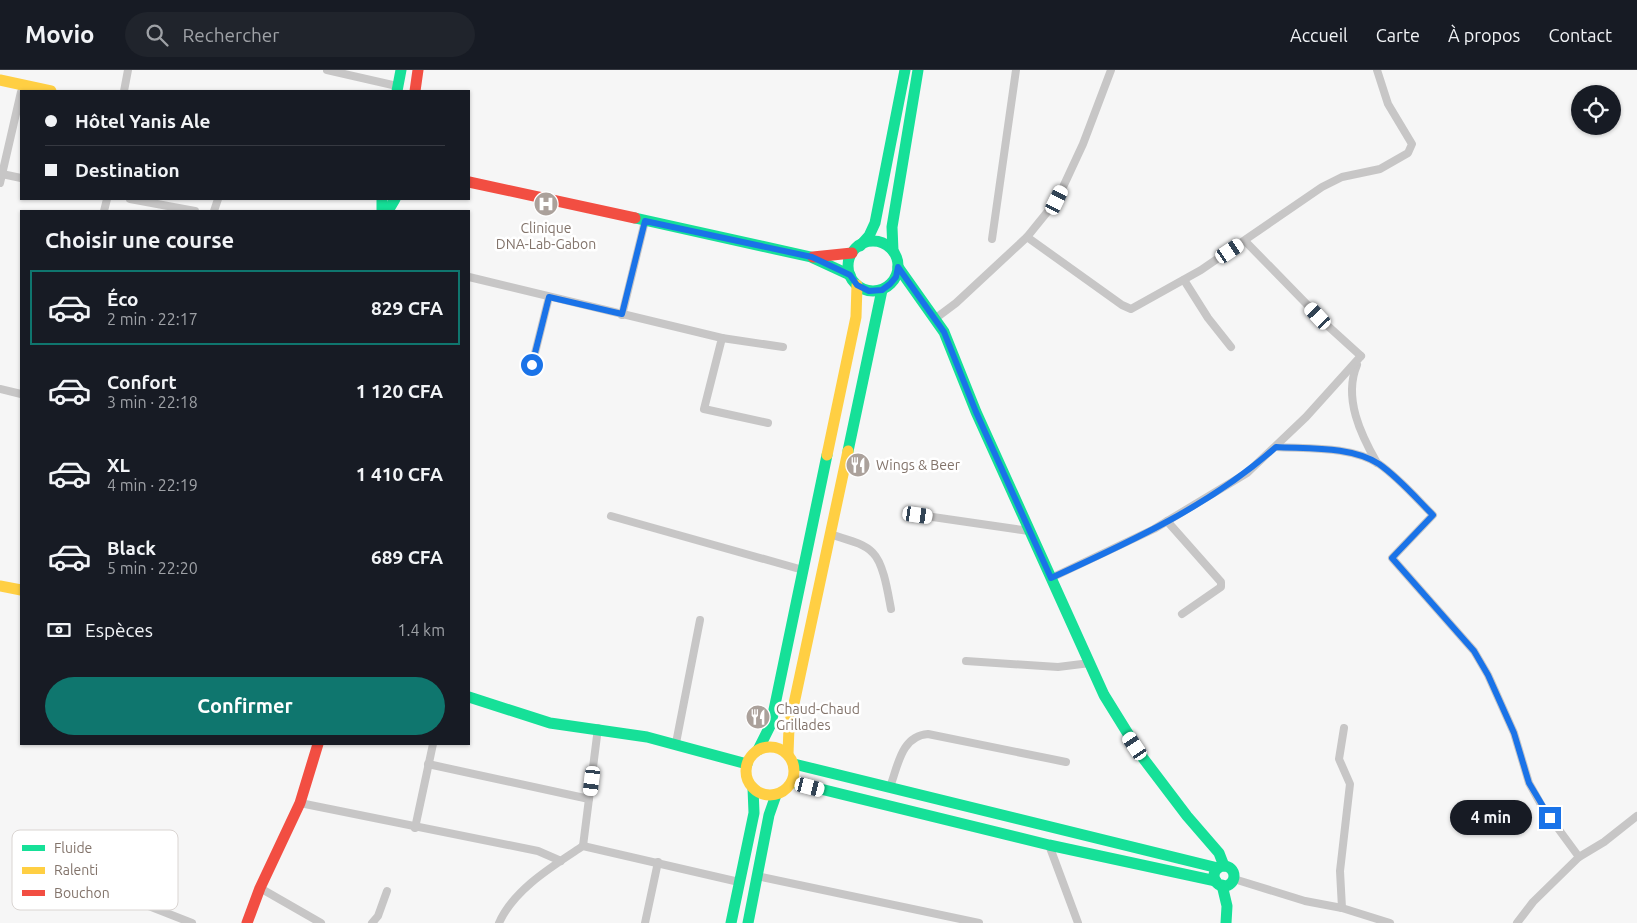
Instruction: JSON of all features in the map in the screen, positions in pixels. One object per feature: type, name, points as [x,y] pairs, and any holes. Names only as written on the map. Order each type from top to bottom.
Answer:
[{"type":"street","points":[[124,90],[128,70]]},
{"type":"street","points":[[327,70],[397,89],[401,70]]},
{"type":"street","points":[[415,90],[418,70]]},
{"type":"street","points":[[850,275],[849,264],[856,249],[869,236],[875,223],[904,70]]},
{"type":"street","points":[[918,70],[892,227],[893,251],[898,267],[936,318],[1029,531],[1090,663],[1126,734],[1160,785],[1219,853],[1221,867]]},
{"type":"street","points":[[992,239],[1002,185],[1016,70]]},
{"type":"street","points":[[936,318],[956,304],[1027,237],[1057,200],[1083,144],[1111,70]]},
{"type":"street","points":[[1027,237],[1128,309],[1135,307],[1184,280],[1245,241],[1322,187],[1342,177],[1380,169],[1408,153],[1412,144],[1388,104],[1377,70]]},
{"type":"street","points":[[0,80],[22,89],[36,90]]},
{"type":"street","points":[[0,183],[20,98]]},
{"type":"street","points":[[2,174],[20,178]]},
{"type":"street","points":[[470,182],[812,257],[850,275],[857,285],[869,291],[882,290],[894,281],[898,267]]},
{"type":"street","points":[[135,200],[190,210]]},
{"type":"street","points":[[622,314],[645,221]]},
{"type":"street","points":[[1245,241],[1360,356]]},
{"type":"street","points":[[812,257],[856,249],[875,242],[886,245],[893,251]]},
{"type":"street","points":[[470,277],[722,338],[782,347]]},
{"type":"street","points":[[1184,280],[1208,318],[1231,347]]},
{"type":"street","points":[[857,285],[856,317],[771,724],[758,750],[747,764],[746,777],[753,788],[764,794],[776,795],[784,791],[792,782],[795,773],[791,759],[789,727],[882,290]]},
{"type":"street","points":[[532,365],[549,297]]},
{"type":"street","points":[[722,338],[704,409],[768,423]]},
{"type":"street","points":[[1051,578],[1093,560],[1167,521],[1247,473],[1276,447],[1360,356]]},
{"type":"street","points":[[1360,356],[1352,376],[1356,424],[1377,463]]},
{"type":"street","points":[[0,389],[20,394]]},
{"type":"street","points":[[1276,447],[1352,454],[1377,463],[1398,480],[1433,515],[1392,558],[1474,651],[1488,675],[1510,725],[1529,783],[1543,808],[1579,856]]},
{"type":"street","points":[[918,515],[1029,531]]},
{"type":"street","points":[[611,516],[803,570]]},
{"type":"street","points":[[1167,521],[1221,582],[1221,587],[1182,614]]},
{"type":"street","points":[[830,534],[856,543],[874,553],[883,574],[891,609]]},
{"type":"street","points":[[0,586],[20,590]]},
{"type":"street","points":[[676,744],[700,620]]},
{"type":"street","points":[[966,661],[1058,666],[1090,663]]},
{"type":"street","points":[[470,697],[565,727],[598,728],[676,744],[747,764]]},
{"type":"street","points":[[583,846],[598,728]]},
{"type":"street","points":[[1342,908],[1340,871],[1350,784],[1339,759],[1344,728]]},
{"type":"street","points":[[890,788],[904,748],[908,742],[921,734],[1066,762]]},
{"type":"street","points":[[247,923],[260,888],[300,803],[318,745]]},
{"type":"street","points":[[415,828],[432,745]]},
{"type":"street","points":[[758,750],[774,747],[791,759],[890,788],[1221,867],[1233,872],[1234,879]]},
{"type":"street","points":[[428,764],[589,798]]},
{"type":"street","points":[[792,782],[1049,845],[1219,883],[1229,884],[1234,879]]},
{"type":"street","points":[[731,923],[754,814],[753,788]]},
{"type":"street","points":[[748,923],[769,815],[776,795]]},
{"type":"street","points":[[300,803],[415,828],[538,851],[561,861]]},
{"type":"street","points":[[1516,923],[1533,902],[1579,856],[1604,842],[1637,816]]},
{"type":"street","points":[[1049,845],[1078,923]]},
{"type":"street","points":[[499,923],[505,912],[526,888],[583,846],[739,882]]},
{"type":"street","points":[[645,923],[658,862]]},
{"type":"street","points":[[1221,867],[1214,874],[1219,883],[1226,906],[1226,923]]},
{"type":"street","points":[[758,876],[979,923]]},
{"type":"street","points":[[1234,879],[1306,901],[1342,908],[1390,923]]},
{"type":"street","points":[[260,888],[321,923]]},
{"type":"street","points":[[372,923],[378,916],[387,891]]},
{"type":"street","points":[[159,910],[192,923]]},
{"type":"traffic: fast","points":[[397,90],[401,70]]},
{"type":"traffic: fast","points":[[860,246],[869,236],[875,223],[905,70]]},
{"type":"traffic: fast","points":[[893,251],[892,227],[918,70]]},
{"type":"traffic: fast","points":[[382,200],[382,210]]},
{"type":"traffic: fast","points":[[389,210],[394,200]]},
{"type":"traffic: fast","points":[[635,218],[811,257],[850,275]]},
{"type":"traffic: fast","points":[[873,241],[883,243],[891,248],[896,256],[898,266],[896,276],[891,284],[883,289],[873,291],[863,289],[855,284],[850,276],[848,266],[850,256],[855,248],[863,243],[873,241]]},
{"type":"traffic: fast","points":[[898,267],[944,332],[976,412],[1104,695],[1143,758],[1187,816],[1219,853],[1224,866]]},
{"type":"traffic: fast","points":[[848,451],[882,290]]},
{"type":"traffic: fast","points":[[758,750],[771,724],[827,455]]},
{"type":"traffic: fast","points":[[470,697],[550,723],[647,737],[747,764]]},
{"type":"traffic: fast","points":[[794,764],[1218,868]]},
{"type":"traffic: fast","points":[[792,782],[1049,845],[1216,881]]},
{"type":"traffic: fast","points":[[731,923],[754,813],[753,788]]},
{"type":"traffic: fast","points":[[748,923],[769,815],[776,795]]},
{"type":"traffic: fast","points":[[1224,866],[1231,869],[1234,876],[1231,883],[1224,886],[1217,883],[1214,876],[1217,869],[1224,866]]},
{"type":"traffic: fast","points":[[1222,885],[1227,906],[1226,923]]},
{"type":"traffic: slow","points":[[0,80],[46,90]]},
{"type":"traffic: slow","points":[[827,455],[856,317],[857,285]]},
{"type":"traffic: slow","points":[[788,754],[789,727],[848,451]]},
{"type":"traffic: slow","points":[[0,586],[20,590]]},
{"type":"traffic: slow","points":[[765,747],[775,747],[784,751],[790,757],[793,762],[794,771],[793,780],[784,791],[775,795],[765,795],[756,791],[750,785],[746,776],[746,766],[750,757],[756,751],[765,747]]},
{"type":"traffic: jam","points":[[415,90],[418,70]]},
{"type":"traffic: jam","points":[[470,182],[635,218]]},
{"type":"traffic: jam","points":[[813,257],[852,253]]},
{"type":"traffic: jam","points":[[247,923],[260,888],[300,803],[318,745]]},
{"type":"place","name":"Clinique DNA-Lab-Gabon","points":[[546,204]]},
{"type":"place","name":"Wings & Beer","points":[[858,465]]},
{"type":"place","name":"Chaud-Chaud Grillades","points":[[758,717]]},
{"type":"route","points":[[532,365],[549,297],[622,314],[645,221],[812,257],[850,275],[857,285],[869,291],[878,291],[887,287],[894,281],[898,267],[936,318],[944,332],[976,412],[1051,578],[1093,560],[1154,529],[1247,473],[1276,447],[1352,454],[1377,463],[1398,480],[1433,515],[1392,558],[1474,651],[1488,675],[1514,733],[1529,783],[1550,818]]}]
